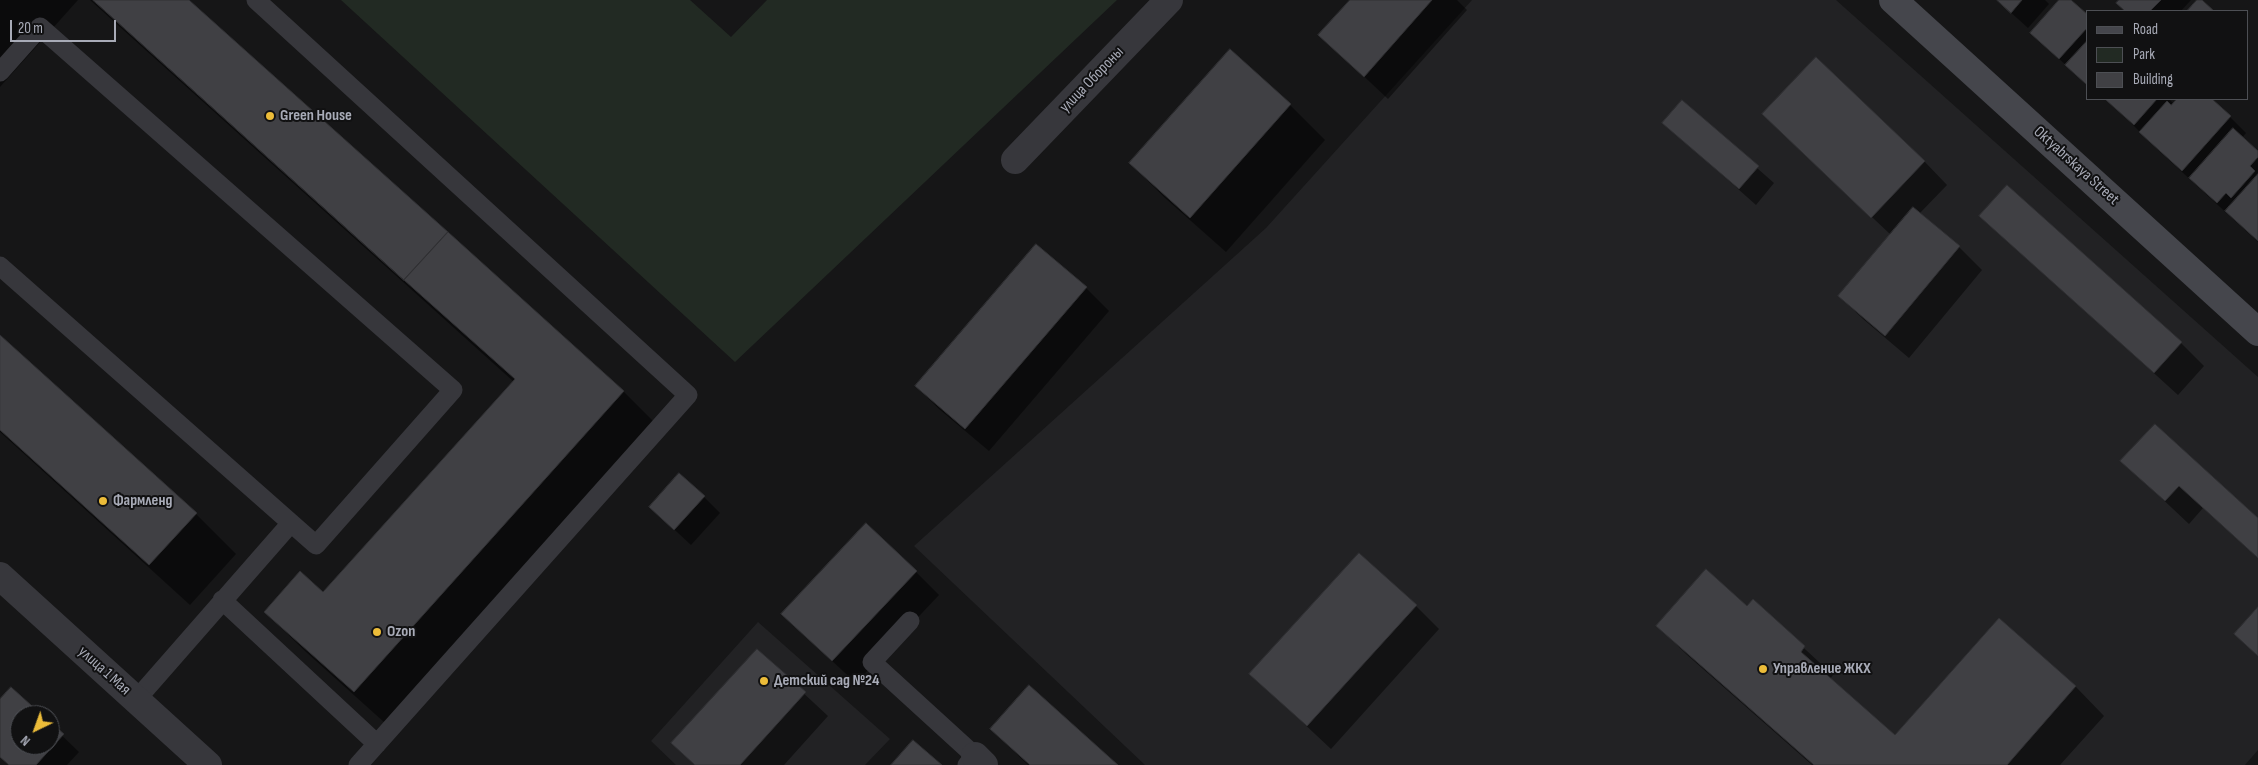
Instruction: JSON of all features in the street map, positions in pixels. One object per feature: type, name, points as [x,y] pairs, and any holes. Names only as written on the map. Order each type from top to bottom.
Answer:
[{"type":"street","name":"улица Обороны","points":[[1014,160],[1169,0]]},
{"type":"street","name":"Oktyabrskaya Street","points":[[1893,0],[2258,332]]},
{"type":"street","name":"улица 1 Мая","points":[[0,576],[208,765]]},
{"type":"lane","points":[[256,0],[688,395],[358,765]]},
{"type":"lane","points":[[0,72],[40,27],[453,390],[316,545],[0,266]]},
{"type":"lane","points":[[136,700],[291,523]]},
{"type":"lane","points":[[222,600],[377,744]]},
{"type":"lane","points":[[910,621],[872,662],[975,762]]},
{"type":"shaded area","points":[[1472,0],[1836,0],[2258,377],[2258,750],[2245,765],[1145,765],[914,546],[1266,228]]},
{"type":"shaded area","name":"Детский сад №24","points":[[758,622],[890,739],[865,765],[676,765],[651,741]]},
{"type":"green space","points":[[341,0],[690,0],[731,37],[767,0],[1117,0],[735,362]]},
{"type":"building","name":"Green House","points":[[93,0],[189,0],[448,232],[404,280]]},
{"type":"building","points":[[1350,0],[1432,0],[1364,77],[1318,35]]},
{"type":"building","points":[[1997,0],[2022,0],[2011,13]]},
{"type":"building","points":[[2059,0],[2071,0],[2086,13],[2086,29],[2059,59],[2030,33]]},
{"type":"building","points":[[2119,0],[2161,0],[2151,10],[2124,10],[2116,3]]},
{"type":"building","points":[[2197,0],[2202,0],[2213,10],[2188,10]]},
{"type":"building","points":[[2086,42],[2086,84],[2065,65]]},
{"type":"building","points":[[1230,49],[1291,104],[1190,218],[1129,163]]},
{"type":"building","points":[[1816,57],[1925,161],[1871,218],[1762,114]]},
{"type":"building","points":[[1682,100],[1759,166],[1739,189],[1662,123]]},
{"type":"building","points":[[2106,100],[2156,100],[2134,125]]},
{"type":"building","points":[[2176,100],[2213,100],[2231,116],[2182,171],[2139,132],[2167,101],[2171,105]]},
{"type":"building","points":[[2233,128],[2258,151],[2258,157],[2250,166],[2255,171],[2231,198],[2226,193],[2217,203],[2189,178]]},
{"type":"building","points":[[2258,174],[2258,241],[2225,211]]},
{"type":"building","points":[[2007,185],[2182,342],[2154,373],[1979,216]]},
{"type":"building","points":[[1913,207],[1960,246],[1885,336],[1838,296]]},
{"type":"building","points":[[448,232],[624,391],[354,692],[264,612],[300,571],[323,592],[515,379],[404,280]]},
{"type":"building","points":[[1036,244],[1087,287],[965,429],[915,386]]},
{"type":"building","points":[[0,335],[197,513],[149,565],[0,430]]},
{"type":"building","points":[[2155,424],[2258,518],[2258,558],[2179,486],[2165,501],[2120,461]]},
{"type":"building","points":[[679,473],[705,496],[674,530],[649,507]]},
{"type":"building","points":[[866,523],[917,571],[832,661],[781,614]]},
{"type":"building","points":[[1359,553],[1417,605],[1307,726],[1249,674]]},
{"type":"building","name":"Управление ЖКХ","points":[[1706,569],[1747,606],[1753,599],[1805,646],[1801,652],[1895,735],[1999,618],[2076,686],[2007,765],[1814,765],[1656,626]]},
{"type":"building","points":[[2258,607],[2258,656],[2234,634]]},
{"type":"building","points":[[757,649],[806,692],[740,765],[695,765],[671,743]]},
{"type":"building","points":[[1029,685],[1118,765],[1030,765],[990,729]]},
{"type":"building","points":[[11,687],[31,705],[10,705],[10,755],[45,755],[36,765],[9,765],[0,757],[0,699]]},
{"type":"building","points":[[60,731],[64,734],[60,738]]},
{"type":"building","points":[[913,740],[942,765],[891,765]]},
{"type":"place","name":"Green House","points":[[270,116]]},
{"type":"place","name":"Фармленд","points":[[103,501]]},
{"type":"place","name":"Ozon","points":[[377,632]]},
{"type":"place","name":"Управление ЖКХ","points":[[1763,669]]},
{"type":"place","name":"Детский сад №24","points":[[764,681]]}]
